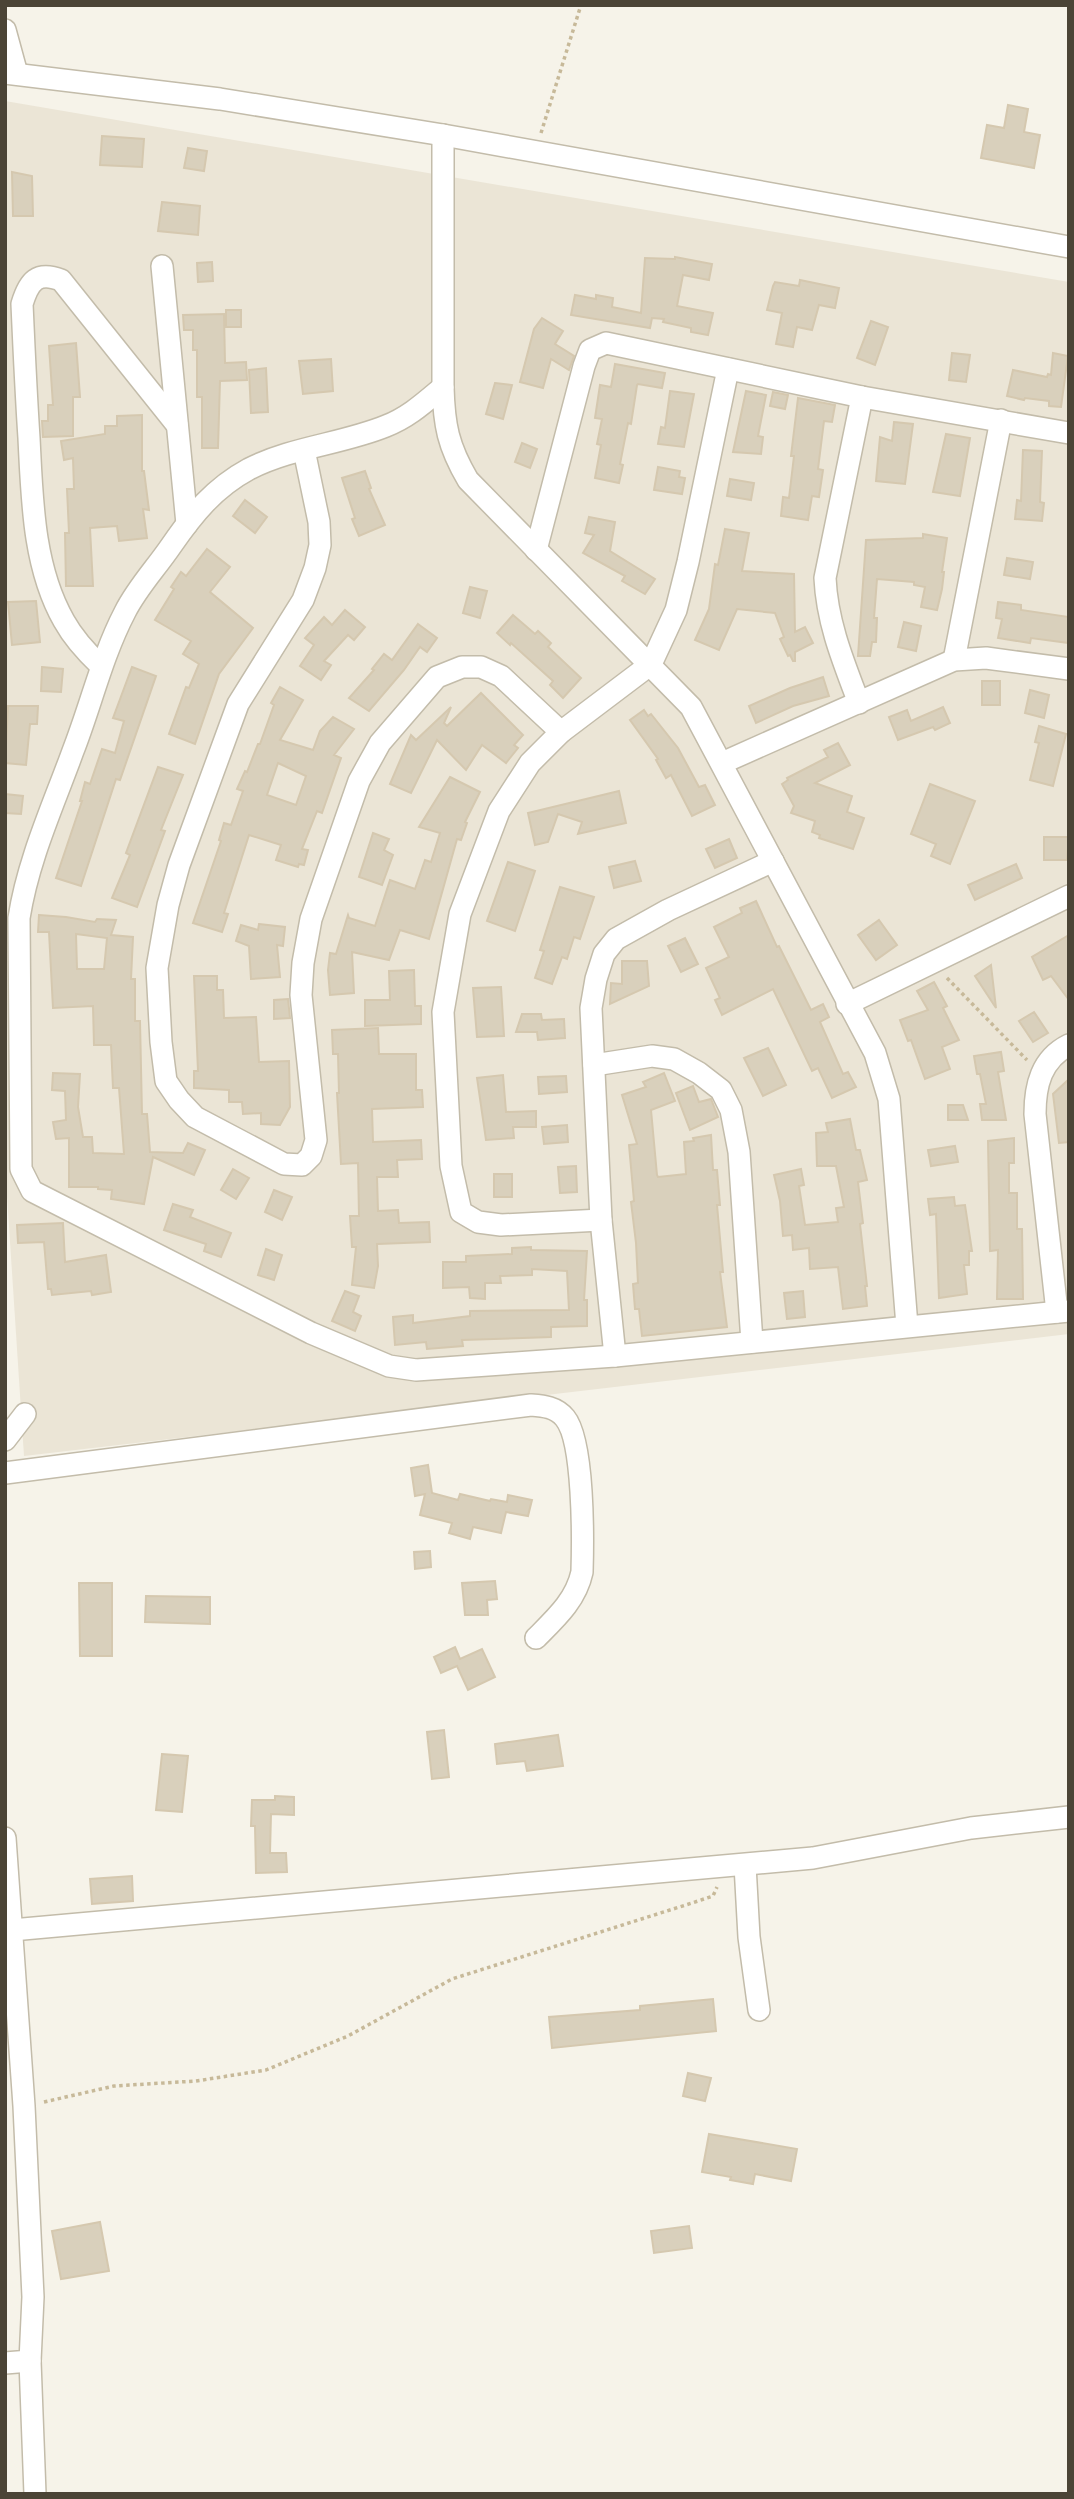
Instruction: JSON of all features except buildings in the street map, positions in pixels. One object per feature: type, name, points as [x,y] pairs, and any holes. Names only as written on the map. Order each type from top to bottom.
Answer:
[{"type":"street","points":[[5,30],[11,73],[220,99],[443,135],[1069,247]]},
{"type":"street","points":[[443,135],[444,423],[454,457],[468,480],[691,707],[875,1054],[890,1099],[907,1326]]},
{"type":"street","points":[[162,266],[187,524]]},
{"type":"street","points":[[101,666],[78,644],[62,619],[48,584],[39,549],[31,482],[22,304],[26,289],[36,278],[48,275],[61,280],[177,425]]},
{"type":"street","points":[[536,550],[584,366],[590,350],[606,343],[862,397],[1069,433]]},
{"type":"street","points":[[601,1220],[501,1225],[478,1222],[461,1212],[451,1166],[443,1012],[460,914],[499,811],[530,762],[561,732],[651,664],[676,610],[729,369]]},
{"type":"street","points":[[443,387],[414,412],[386,426],[253,468],[225,483],[204,502],[126,610],[101,666],[75,747],[30,866],[19,918],[21,1169],[32,1191],[311,1333],[389,1366],[416,1370],[615,1356],[1063,1311],[1035,1114],[1035,1092],[1049,1059],[1069,1045]]},
{"type":"street","points":[[859,703],[835,640],[826,604],[825,578],[862,397]]},
{"type":"street","points":[[954,660],[1001,421]]},
{"type":"street","points":[[304,450],[319,522],[320,545],[315,568],[303,600],[238,704],[179,865],[160,946],[157,968],[166,1081],[178,1100],[195,1117],[284,1164],[302,1165],[311,1156],[316,1140],[301,995],[303,963],[311,919],[359,781],[380,743],[437,677],[462,667],[481,667],[501,676],[561,732]]},
{"type":"street","points":[[722,764],[954,660],[986,658],[1069,669]]},
{"type":"street","points":[[615,1356],[601,1220],[591,1008],[596,979],[604,954],[616,939],[773,861]]},
{"type":"street","points":[[847,1004],[1069,896]]},
{"type":"street","points":[[594,1065],[652,1056],[674,1059],[721,1090],[731,1110],[739,1152],[752,1342]]},
{"type":"street","points":[[5,1473],[531,1405],[550,1407],[563,1415],[571,1427],[577,1449],[582,1572],[579,1586],[565,1608],[536,1638]]},
{"type":"street","points":[[5,1440],[25,1414]]},
{"type":"street","points":[[12,1930],[735,1866],[850,1853],[971,1828],[1069,1817]]},
{"type":"street","points":[[5,1838],[24,2106],[33,2297],[30,2361],[35,2494]]},
{"type":"street","points":[[735,1866],[749,1937],[759,2010]]},
{"type":"street","points":[[5,2363],[30,2361]]},
{"type":"path","points":[[535,151],[581,5]]},
{"type":"path","points":[[932,963],[1041,1074]]},
{"type":"path","points":[[24,2106],[114,2086],[196,2081],[266,2070],[306,2056],[348,2036],[452,1979],[713,1896],[735,1866]]},
{"type":"shaded area","points":[[5,101],[1069,282],[1069,1334],[24,1456],[5,1165]]}]
